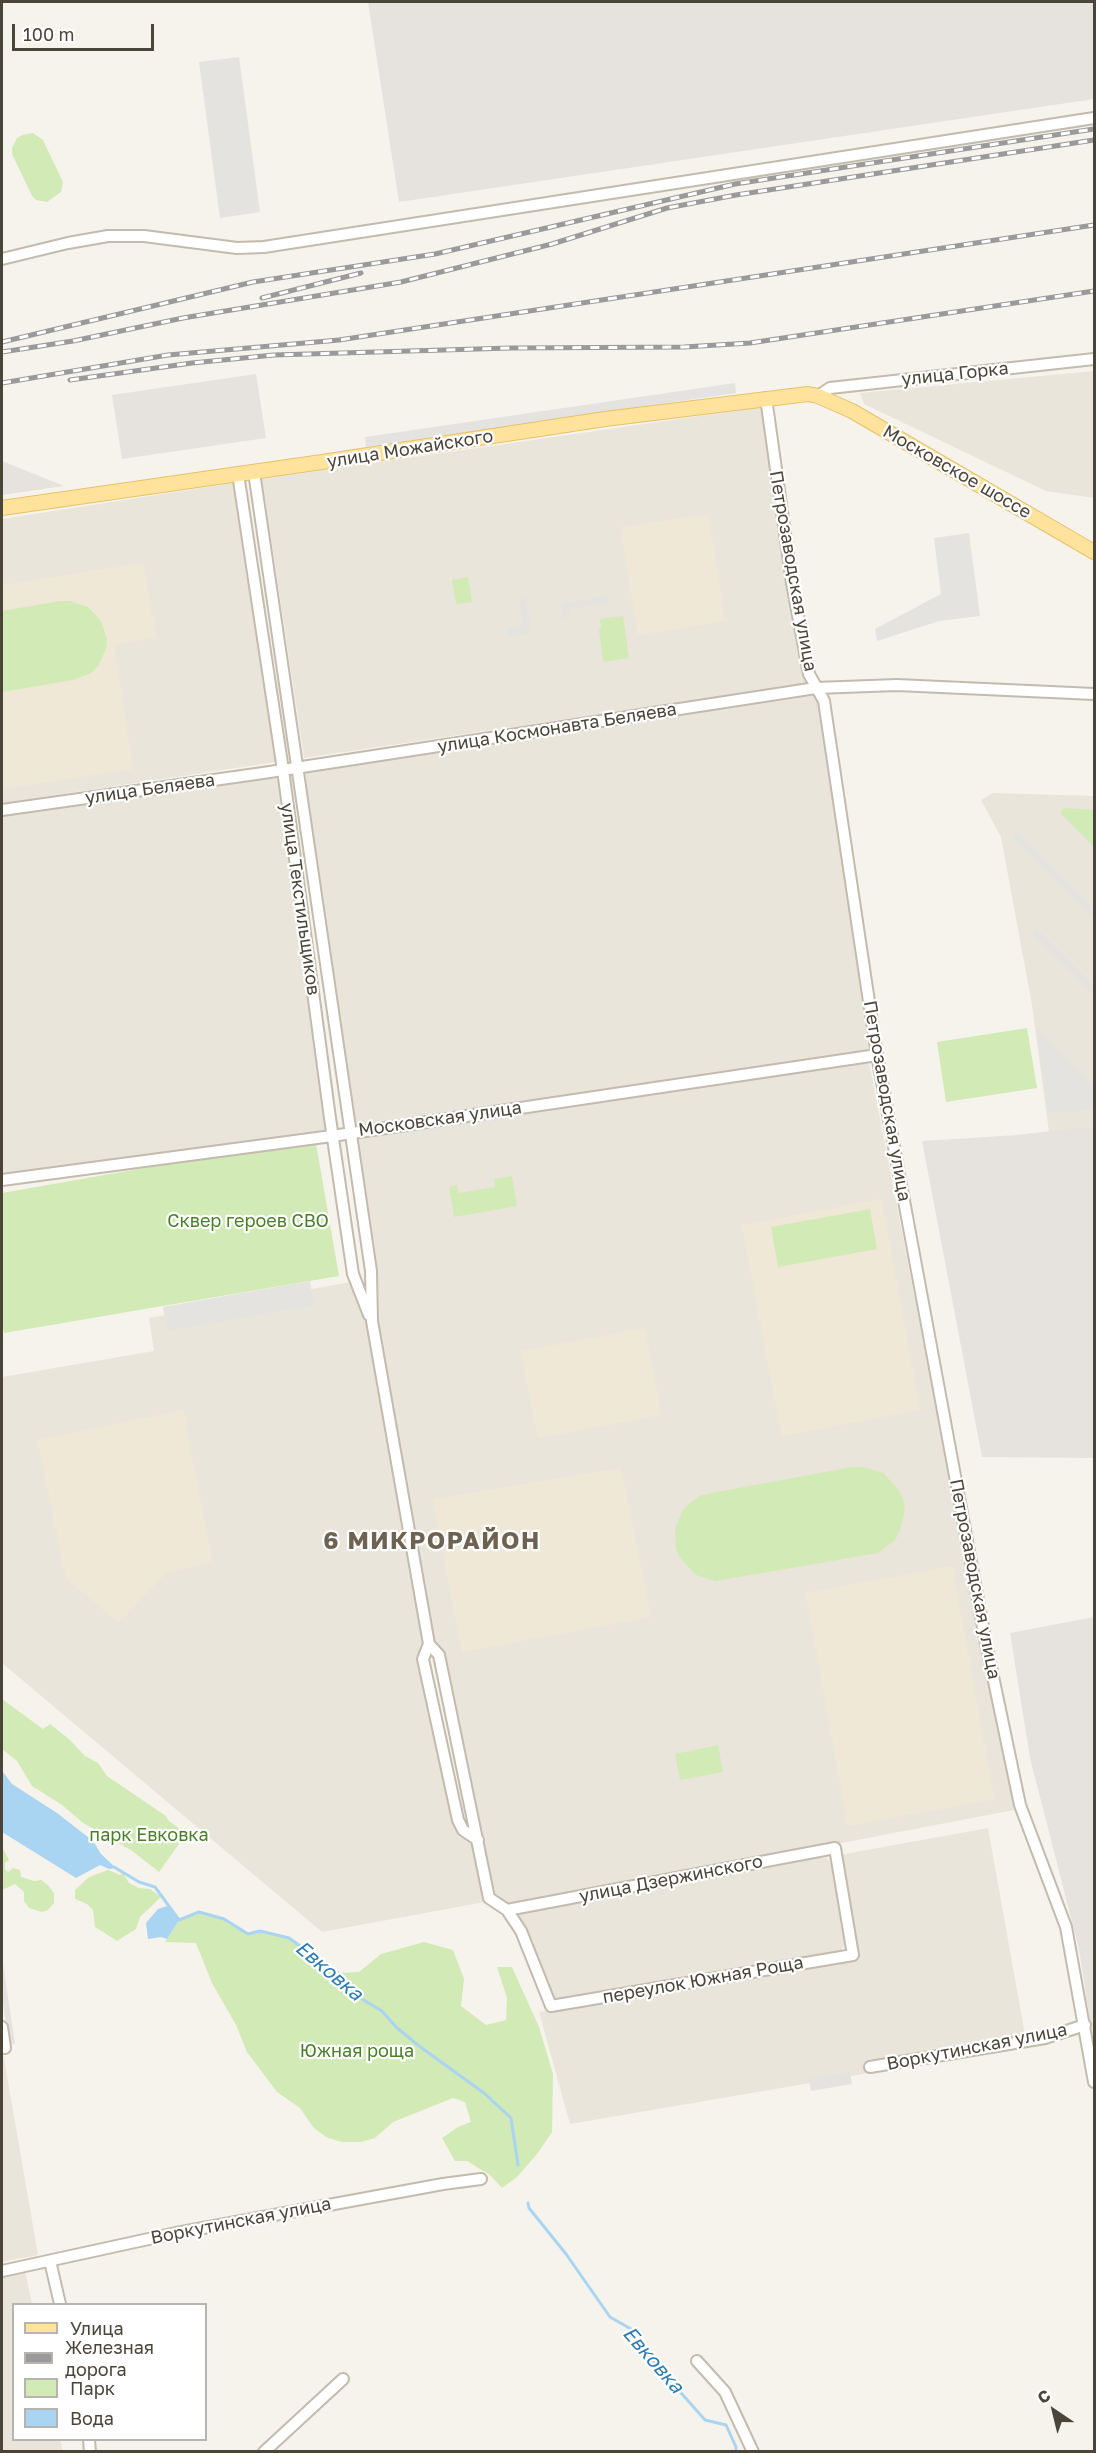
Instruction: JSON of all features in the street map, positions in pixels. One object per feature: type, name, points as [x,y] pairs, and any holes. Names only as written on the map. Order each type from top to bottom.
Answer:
[{"type":"main road","name":"улица Можайского","points":[[2,508],[604,419],[766,398],[797,395],[818,396]]},
{"type":"main road","name":"Московское шоссе","points":[[818,396],[852,411],[1095,552]]},
{"type":"street","points":[[2,260],[68,243],[108,236],[144,236],[237,248],[264,247],[1095,118]]},
{"type":"street","name":"улица Горка","points":[[818,396],[830,388],[1095,359]]},
{"type":"street","name":"Петрозаводская улица","points":[[766,398],[792,583],[809,674],[824,701],[877,1055],[986,1643],[1020,1805],[1066,1927],[1095,2082]]},
{"type":"street","name":"улица Текстильщиков","points":[[254,472],[371,1271],[372,1320],[429,1644],[423,1659],[458,1820],[463,1830],[478,1840]]},
{"type":"street","name":"улица Текстильщиков","points":[[238,474],[283,770],[332,1136],[353,1274],[372,1320]]},
{"type":"street","points":[[816,688],[897,685],[1095,694]]},
{"type":"street","name":"улица Космонавта Беляева","points":[[298,767],[816,688]]},
{"type":"street","name":"улица Беляева","points":[[2,810],[298,767]]},
{"type":"street","name":"Московская улица","points":[[2,1180],[332,1136],[877,1055]]},
{"type":"street","points":[[353,1274],[371,1271]]},
{"type":"street","name":"улица Текстильщиков","points":[[429,1644],[439,1655],[489,1898],[507,1910]]},
{"type":"street","name":"переулок Южная Роща","points":[[507,1910],[521,1931],[551,2006],[853,1954],[835,1848]]},
{"type":"street","name":"улица Дзержинского","points":[[507,1910],[835,1848]]},
{"type":"street","name":"Воркутинская улица","points":[[870,2067],[1045,2038],[1085,2025]]},
{"type":"street","points":[[2,2027],[5,2048]]},
{"type":"street","name":"Воркутинская улица","points":[[2,2271],[187,2230],[482,2179]]},
{"type":"street","points":[[50,2261],[60,2303]]},
{"type":"street","points":[[697,2361],[725,2392],[753,2451]]},
{"type":"street","points":[[264,2451],[343,2379]]},
{"type":"shaded area","points":[[368,2],[1094,2],[1094,99],[399,202]]},
{"type":"shaded area","points":[[239,57],[260,212],[220,218],[199,62]]},
{"type":"shaded area","points":[[1094,371],[1094,498],[1046,491],[864,404],[860,393]]},
{"type":"shaded area","points":[[256,374],[266,438],[122,459],[112,395]]},
{"type":"shaded area","points":[[735,383],[736,393],[366,447],[365,437]]},
{"type":"shaded area","points":[[762,407],[808,683],[304,758],[262,479]]},
{"type":"shaded area","points":[[2,461],[64,486],[2,495]]},
{"type":"shaded area","points":[[234,483],[276,762],[2,803],[2,519]]},
{"type":"shaded area","points":[[708,514],[725,621],[638,635],[621,527]]},
{"type":"shaded area","points":[[969,533],[980,616],[939,621],[877,641],[875,629],[941,594],[934,538]]},
{"type":"shaded area","points":[[143,563],[156,638],[114,645],[133,769],[2,789],[2,585]]},
{"type":"shaded area","points":[[609,596],[610,603],[569,609],[570,618],[563,619],[561,603]]},
{"type":"shaded area","points":[[526,598],[531,633],[507,636],[506,629],[523,626],[519,599]]},
{"type":"shaded area","points":[[819,695],[869,1051],[356,1126],[304,771]]},
{"type":"shaded area","points":[[278,776],[326,1130],[2,1175],[2,816]]},
{"type":"shaded area","points":[[993,793],[1094,796],[1094,1126],[1049,1132],[1032,1005],[1001,837],[981,800]]},
{"type":"shaded area","points":[[1017,832],[1094,909],[1094,919],[1012,836]]},
{"type":"shaded area","points":[[1036,928],[1094,986],[1094,997],[1031,933]]},
{"type":"shaded area","points":[[1036,1028],[1094,1086],[1094,1110],[1048,1113]]},
{"type":"shaded area","points":[[869,1062],[1014,1810],[507,1907],[494,1896],[444,1655],[435,1643],[379,1324],[378,1274],[357,1137]]},
{"type":"shaded area","points":[[534,1111],[535,1115],[405,1134],[404,1130]]},
{"type":"shaded area","points":[[1094,1126],[1094,1458],[982,1457],[922,1141],[1017,1135]]},
{"type":"shaded area","points":[[881,1199],[920,1410],[782,1436],[742,1225]]},
{"type":"shaded area","points":[[310,1281],[314,1305],[167,1331],[163,1307]]},
{"type":"shaded area","points":[[351,1282],[367,1327],[424,1644],[418,1661],[453,1824],[474,1847],[485,1902],[322,1932],[2,1663],[2,1377],[154,1351],[149,1318]]},
{"type":"shaded area","points":[[645,1328],[661,1415],[538,1438],[521,1351]]},
{"type":"shaded area","points":[[183,1410],[212,1562],[166,1573],[119,1623],[66,1579],[38,1440]]},
{"type":"shaded area","points":[[621,1468],[651,1617],[462,1652],[433,1499]]},
{"type":"shaded area","points":[[952,1566],[994,1799],[848,1826],[806,1593]]},
{"type":"shaded area","points":[[1094,1617],[1094,2047],[1079,1949],[1030,1758],[1010,1633]]},
{"type":"shaded area","points":[[988,1828],[1027,2046],[570,2124],[539,2012],[858,1957],[839,1855]]},
{"type":"shaded area","points":[[813,1856],[827,1858],[835,1868],[846,1942],[840,1952],[555,2000],[552,1998],[518,1918],[521,1912]]},
{"type":"shaded area","points":[[2,1957],[15,2044],[9,2045],[2,1996]]},
{"type":"shaded area","points":[[2,2047],[38,2255],[2,2262]]},
{"type":"shaded area","points":[[850,2072],[852,2084],[811,2091],[809,2079]]},
{"type":"shaded area","points":[[25,2270],[32,2303],[12,2303],[12,2441],[60,2441],[63,2451],[2,2452],[2,2274]]},
{"type":"green space","points":[[33,133],[43,140],[63,182],[61,192],[47,202],[36,200],[32,196],[12,154],[17,138]]},
{"type":"green space","points":[[468,577],[472,602],[456,604],[452,580]]},
{"type":"green space","points":[[70,601],[88,607],[101,621],[107,639],[106,649],[98,666],[91,673],[73,680],[2,692],[2,611]]},
{"type":"green space","points":[[623,616],[629,658],[603,662],[600,619]]},
{"type":"green space","points":[[1064,808],[1094,810],[1094,847],[1061,814]]},
{"type":"green space","points":[[1027,1028],[1037,1088],[946,1102],[937,1042]]},
{"type":"green space","name":"Сквер героев СВО","points":[[315,1138],[339,1276],[4,1333],[2,1323],[2,1193]]},
{"type":"green space","points":[[512,1176],[517,1206],[454,1217],[449,1187],[457,1185],[459,1193],[495,1187],[494,1179]]},
{"type":"green space","points":[[870,1209],[877,1249],[778,1267],[771,1227]]},
{"type":"green space","points":[[852,1467],[863,1467],[883,1473],[898,1489],[903,1499],[905,1509],[900,1531],[895,1540],[878,1553],[716,1581],[696,1575],[681,1559],[676,1549],[675,1528],[684,1508],[701,1495]]},
{"type":"green space","name":"парк Евковка","points":[[2,1699],[43,1729],[50,1724],[85,1756],[98,1763],[107,1776],[166,1816],[186,1834],[159,1872],[131,1850],[83,1823],[62,1805],[32,1786],[17,1761],[2,1749]]},
{"type":"green space","points":[[718,1745],[723,1772],[680,1780],[675,1754]]},
{"type":"green space","points":[[2,1847],[9,1860],[5,1863],[5,1869],[8,1872],[13,1868],[20,1870],[21,1877],[34,1881],[41,1880],[54,1893],[54,1903],[48,1910],[42,1912],[29,1908],[24,1901],[24,1892],[15,1884],[2,1890]]},
{"type":"green space","points":[[108,1870],[120,1875],[123,1873],[129,1883],[139,1888],[150,1889],[161,1897],[140,1917],[136,1929],[117,1941],[95,1927],[93,1910],[87,1904],[75,1899],[75,1890],[89,1877]]},
{"type":"green space","name":"Южная роща","points":[[199,1912],[224,1919],[247,1934],[260,1931],[289,1938],[339,1973],[359,1972],[381,1954],[424,1942],[453,1950],[464,1979],[461,2006],[486,2025],[506,2020],[507,1998],[497,1967],[512,1967],[539,2027],[553,2074],[552,2132],[517,2177],[502,2188],[490,2175],[467,2161],[455,2161],[442,2138],[458,2127],[471,2122],[465,2102],[453,2098],[393,2122],[375,2138],[361,2142],[342,2142],[326,2137],[313,2127],[300,2108],[277,2092],[247,2052],[236,2025],[212,1983],[196,1943],[165,1942],[179,1920]]},
{"type":"water","points":[[3,1772],[12,1784],[57,1813],[93,1841],[101,1854],[116,1868],[109,1869],[100,1865],[76,1878],[2,1832]]},
{"type":"water","points":[[167,1906],[179,1920],[167,1939],[161,1937],[148,1939],[146,1923],[158,1909]]},
{"type":"waterway","name":"Евковка","points":[[114,1867],[139,1882],[155,1887],[179,1920],[199,1912],[224,1919],[248,1934],[260,1931],[289,1938],[338,1973],[357,1996],[382,2011],[396,2027],[484,2093],[511,2118],[518,2165]]},
{"type":"waterway","name":"Евковка","points":[[528,2203],[529,2208],[566,2254],[610,2317],[631,2329],[644,2351],[705,2420],[726,2425],[736,2452]]},
{"type":"railway","points":[[2,342],[253,282],[435,254],[735,184],[1094,129]]},
{"type":"railway","points":[[2,352],[73,341],[183,318],[401,282],[552,244],[667,208],[736,195],[1094,140]]},
{"type":"railway","points":[[2,383],[168,355],[339,340],[1094,225]]},
{"type":"railway","points":[[262,298],[361,273]]},
{"type":"railway","points":[[70,380],[192,363],[274,355],[511,348],[684,347],[750,343],[1094,291]]},
{"type":"district","name":"6 МИКРОРАЙОН","points":[[432,1541]]}]
